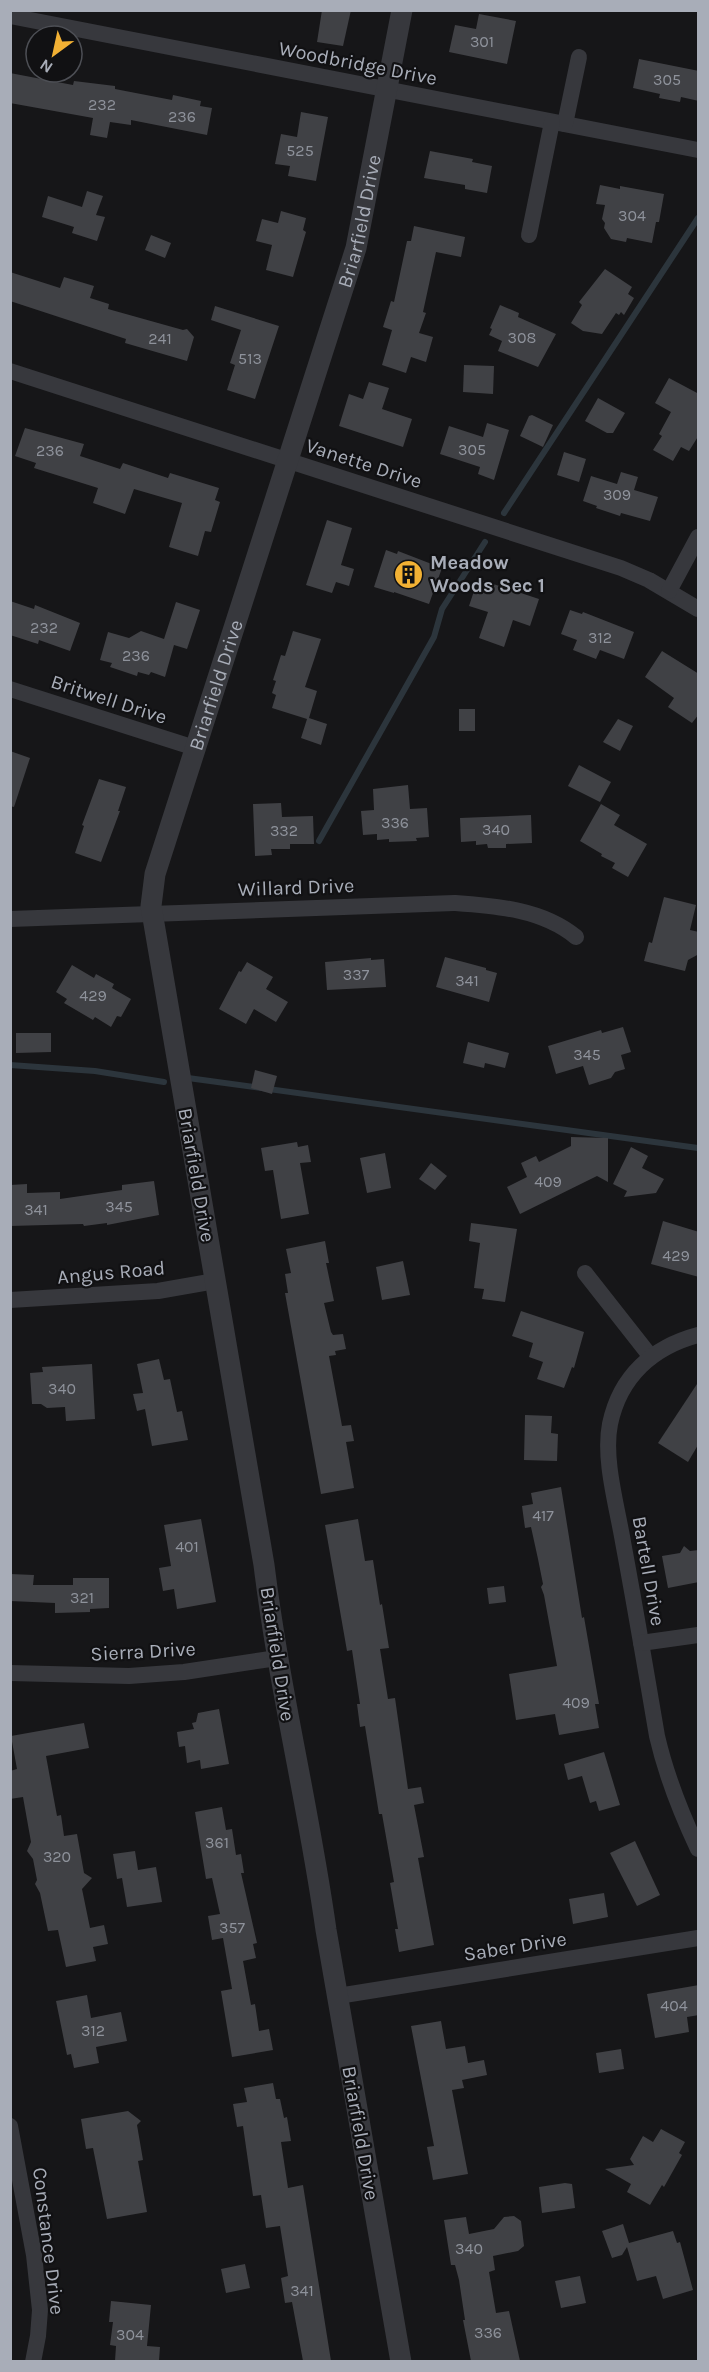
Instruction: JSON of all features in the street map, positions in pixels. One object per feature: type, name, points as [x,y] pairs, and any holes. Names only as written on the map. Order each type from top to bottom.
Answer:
[{"type":"street","name":"Briarfield Drive","points":[[401,2361],[317,1869],[278,1658],[152,906],[155,874],[356,248],[402,10]]},
{"type":"street","name":"Woodbridge Drive","points":[[10,16],[699,150]]},
{"type":"street","points":[[529,235],[579,57]]},
{"type":"street","name":"Vanette Drive","points":[[10,371],[621,568],[669,591],[699,609]]},
{"type":"street","points":[[669,591],[699,537]]},
{"type":"street","name":"Britwell Drive","points":[[10,689],[195,748]]},
{"type":"street","name":"Willard Drive","points":[[10,919],[454,903],[488,905],[549,919],[576,937]]},
{"type":"street","points":[[585,1274],[651,1357]]},
{"type":"street","name":"Angus Road","points":[[10,1300],[158,1291],[215,1281]]},
{"type":"street","name":"Bartell Drive","points":[[699,1335],[678,1341],[651,1357],[635,1372],[619,1397],[610,1424],[608,1445],[612,1487],[663,1760],[683,1817],[699,1850]]},
{"type":"street","points":[[641,1643],[699,1635]]},
{"type":"street","name":"Sierra Drive","points":[[10,1673],[129,1676],[184,1672],[278,1658]]},
{"type":"street","name":"Saber Drive","points":[[338,1996],[699,1938]]},
{"type":"street","name":"Constance Drive","points":[[10,2126],[34,2255],[40,2310],[33,2361]]},
{"type":"building","points":[[322,10],[351,10],[343,46],[317,42]]},
{"type":"building","points":[[479,14],[516,21],[507,64],[449,52],[455,25],[476,29]]},
{"type":"building","points":[[639,59],[699,71],[699,101],[681,97],[680,102],[659,98],[660,94],[633,88]]},
{"type":"building","points":[[10,73],[24,76],[24,84],[73,85],[84,82],[115,86],[115,89],[172,100],[173,95],[201,101],[200,106],[212,108],[207,135],[131,120],[131,125],[110,122],[107,138],[90,135],[93,118],[10,103]]},
{"type":"building","points":[[301,112],[328,117],[316,181],[288,176],[290,166],[275,164],[281,134],[297,137]]},
{"type":"building","points":[[430,151],[473,159],[472,162],[492,166],[487,193],[465,189],[465,185],[424,178]]},
{"type":"building","points":[[600,185],[664,194],[659,222],[656,222],[652,243],[627,238],[626,242],[611,239],[604,228],[605,223],[602,219],[605,205],[596,204]]},
{"type":"building","points":[[87,191],[103,196],[96,215],[105,217],[97,241],[72,233],[74,227],[42,217],[48,196],[82,207]]},
{"type":"building","points":[[281,211],[306,218],[303,230],[306,232],[293,277],[266,270],[272,245],[256,241],[262,219],[278,223]]},
{"type":"building","points":[[414,226],[465,237],[461,257],[436,252],[423,312],[426,313],[419,333],[433,337],[426,362],[411,357],[406,373],[382,365],[392,330],[383,327],[391,301],[394,302],[407,241],[411,241]]},
{"type":"building","points":[[151,235],[171,243],[165,258],[145,250]]},
{"type":"building","points":[[605,269],[632,287],[628,294],[634,298],[624,315],[621,312],[619,315],[616,313],[602,334],[583,331],[571,323],[582,305],[579,302]]},
{"type":"building","points":[[10,272],[60,288],[64,277],[94,286],[90,298],[109,304],[108,309],[183,330],[187,329],[194,337],[187,361],[125,343],[126,339],[10,301]]},
{"type":"building","points":[[500,305],[519,313],[518,317],[556,334],[538,367],[498,351],[502,341],[489,335]]},
{"type":"building","points":[[215,306],[279,326],[255,399],[227,390],[235,365],[230,363],[241,330],[211,320]]},
{"type":"building","points":[[464,365],[494,366],[493,394],[463,392]]},
{"type":"building","points":[[669,378],[699,394],[699,435],[689,451],[681,447],[673,461],[653,450],[662,436],[659,434],[671,412],[655,403]]},
{"type":"building","points":[[369,382],[389,388],[382,409],[412,419],[403,447],[339,426],[349,394],[363,399]]},
{"type":"building","points":[[598,398],[625,413],[613,433],[607,433],[585,421]]},
{"type":"building","points":[[532,415],[553,425],[543,447],[520,436],[529,416]]},
{"type":"building","points":[[487,423],[509,430],[494,480],[478,474],[480,467],[440,454],[449,426],[483,437]]},
{"type":"building","points":[[25,428],[84,444],[80,456],[120,469],[123,463],[168,478],[170,473],[219,488],[215,500],[220,502],[211,532],[205,531],[198,556],[169,547],[182,503],[134,489],[125,514],[93,503],[98,488],[34,468],[36,463],[15,456]]},
{"type":"building","points":[[564,452],[586,459],[579,482],[557,475]]},
{"type":"building","points":[[621,472],[638,477],[634,490],[658,497],[650,521],[621,513],[620,516],[583,501],[591,476],[617,484]]},
{"type":"building","points":[[327,520],[352,528],[341,565],[354,569],[349,586],[336,582],[332,593],[306,585]]},
{"type":"building","name":"Meadow Woods Sec 1","points":[[386,550],[397,554],[398,551],[442,568],[429,604],[374,587]]},
{"type":"building","points":[[478,579],[539,599],[530,626],[513,620],[504,647],[479,638],[488,612],[469,606]]},
{"type":"building","points":[[10,601],[34,609],[35,605],[80,623],[70,651],[39,640],[38,644],[10,635]]},
{"type":"building","points":[[176,602],[200,610],[187,649],[174,645],[165,677],[151,672],[149,675],[138,672],[137,676],[110,667],[112,663],[100,660],[108,632],[129,638],[141,631],[164,639]]},
{"type":"building","points":[[570,610],[582,614],[583,612],[634,632],[624,659],[600,650],[596,659],[573,650],[577,640],[561,634]]},
{"type":"building","points":[[293,631],[321,639],[305,687],[317,691],[309,718],[327,724],[321,745],[301,738],[307,719],[272,708],[276,695],[272,693],[276,681],[273,680],[281,655],[285,656]]},
{"type":"building","points":[[662,651],[699,674],[699,714],[692,723],[668,707],[674,698],[645,677]]},
{"type":"building","points":[[459,709],[475,709],[475,731],[459,731]]},
{"type":"building","points":[[618,719],[633,726],[620,751],[603,742]]},
{"type":"building","points":[[10,751],[30,758],[14,807],[10,806]]},
{"type":"building","points":[[579,765],[611,782],[600,802],[568,786]]},
{"type":"building","points":[[99,779],[126,787],[118,811],[120,811],[101,862],[75,853],[84,826],[82,825]]},
{"type":"building","points":[[408,785],[410,809],[427,808],[429,837],[416,838],[417,841],[389,842],[389,839],[377,840],[377,834],[363,835],[361,811],[374,810],[373,789]]},
{"type":"building","points":[[281,803],[282,817],[313,816],[314,844],[290,844],[290,849],[271,849],[272,855],[255,856],[253,804]]},
{"type":"building","points":[[601,804],[620,815],[614,825],[647,844],[628,877],[612,868],[615,863],[580,841]]},
{"type":"building","points":[[531,815],[532,843],[506,844],[506,848],[488,848],[487,844],[476,845],[476,841],[461,842],[460,818]]},
{"type":"building","points":[[664,897],[696,905],[690,930],[699,932],[699,954],[688,960],[685,971],[644,961],[649,942],[652,943]]},
{"type":"building","points":[[445,957],[497,973],[489,1002],[436,987]]},
{"type":"building","points":[[371,958],[371,960],[384,959],[386,987],[327,990],[325,962]]},
{"type":"building","points":[[247,962],[273,977],[266,989],[288,1002],[276,1022],[254,1009],[246,1024],[219,1009],[239,971],[241,972]]},
{"type":"building","points":[[72,965],[94,978],[96,974],[114,984],[112,988],[131,999],[121,1017],[117,1016],[111,1027],[95,1017],[93,1020],[64,1003],[67,999],[56,992]]},
{"type":"building","points":[[623,1027],[631,1052],[621,1055],[625,1069],[615,1072],[611,1078],[589,1085],[583,1066],[556,1074],[548,1046],[601,1030],[602,1033]]},
{"type":"building","points":[[16,1033],[51,1033],[51,1052],[16,1053]]},
{"type":"building","points":[[468,1042],[509,1053],[505,1068],[485,1063],[484,1068],[463,1063]]},
{"type":"building","points":[[255,1070],[277,1076],[272,1094],[251,1088]]},
{"type":"building","points":[[571,1137],[608,1138],[608,1182],[597,1176],[520,1214],[507,1187],[527,1177],[521,1163],[536,1156],[539,1162],[571,1146]]},
{"type":"building","points":[[297,1142],[298,1147],[308,1145],[311,1162],[300,1163],[309,1214],[281,1219],[273,1170],[265,1171],[261,1148]]},
{"type":"building","points":[[631,1147],[648,1156],[642,1168],[664,1179],[656,1193],[624,1197],[627,1191],[613,1184]]},
{"type":"building","points":[[385,1153],[391,1188],[367,1193],[360,1158]]},
{"type":"building","points":[[431,1163],[447,1176],[435,1190],[419,1179]]},
{"type":"building","points":[[154,1181],[159,1215],[107,1225],[107,1223],[84,1226],[83,1224],[10,1226],[10,1185],[27,1184],[27,1193],[60,1192],[60,1199],[122,1190],[122,1185]]},
{"type":"building","points":[[663,1221],[699,1232],[699,1277],[651,1264]]},
{"type":"building","points":[[471,1223],[517,1229],[505,1302],[482,1299],[484,1289],[474,1288],[480,1243],[469,1241]]},
{"type":"building","points":[[325,1241],[329,1263],[326,1263],[334,1301],[324,1303],[331,1332],[333,1335],[343,1334],[346,1349],[335,1351],[336,1355],[329,1356],[342,1426],[351,1425],[354,1441],[346,1442],[354,1488],[321,1494],[285,1293],[288,1293],[285,1274],[291,1273],[286,1249]]},
{"type":"building","points":[[403,1261],[410,1295],[382,1300],[376,1267]]},
{"type":"building","points":[[521,1311],[584,1332],[574,1368],[572,1367],[564,1388],[537,1379],[543,1362],[529,1357],[533,1343],[512,1336]]},
{"type":"building","points":[[159,1359],[164,1380],[170,1379],[177,1412],[182,1411],[188,1440],[152,1446],[145,1409],[137,1411],[133,1394],[143,1393],[137,1364]]},
{"type":"building","points":[[92,1364],[95,1419],[66,1421],[65,1407],[47,1408],[41,1404],[32,1404],[30,1373],[43,1372],[42,1367]]},
{"type":"building","points":[[699,1381],[698,1445],[688,1462],[658,1443]]},
{"type":"building","points":[[525,1415],[552,1416],[551,1433],[558,1434],[557,1461],[524,1460]]},
{"type":"building","points":[[561,1487],[582,1618],[584,1617],[599,1704],[595,1704],[599,1728],[559,1735],[555,1714],[516,1720],[509,1674],[557,1666],[531,1527],[525,1528],[522,1506],[533,1504],[531,1493]]},
{"type":"building","points":[[201,1519],[216,1602],[177,1609],[174,1589],[163,1591],[159,1568],[171,1566],[164,1525]]},
{"type":"building","points":[[358,1519],[365,1561],[373,1560],[380,1605],[382,1604],[389,1648],[380,1649],[388,1699],[395,1698],[408,1789],[421,1787],[424,1803],[414,1805],[424,1857],[418,1858],[434,1945],[399,1952],[395,1929],[398,1929],[390,1883],[394,1882],[382,1814],[379,1814],[365,1726],[360,1727],[357,1704],[360,1704],[352,1650],[347,1651],[325,1525]]},
{"type":"building","points":[[684,1546],[690,1551],[699,1550],[699,1582],[668,1588],[662,1556],[680,1553]]},
{"type":"building","points":[[10,1574],[34,1575],[33,1585],[73,1585],[73,1578],[109,1578],[109,1608],[90,1609],[90,1612],[55,1613],[55,1603],[10,1601]]},
{"type":"building","points":[[504,1586],[506,1602],[489,1604],[487,1588]]},
{"type":"building","points":[[219,1709],[229,1764],[201,1769],[200,1760],[187,1763],[185,1746],[179,1747],[177,1732],[194,1729],[192,1723],[196,1722],[198,1713]]},
{"type":"building","points":[[84,1723],[89,1748],[46,1756],[57,1816],[61,1815],[64,1836],[77,1834],[84,1873],[92,1878],[82,1889],[90,1928],[104,1925],[108,1944],[93,1947],[96,1961],[66,1967],[58,1930],[48,1931],[40,1893],[35,1884],[37,1880],[33,1859],[27,1851],[31,1842],[23,1797],[10,1799],[10,1771],[17,1769],[11,1736]]},
{"type":"building","points":[[604,1752],[620,1805],[599,1811],[596,1801],[590,1803],[582,1776],[568,1780],[564,1764]]},
{"type":"building","points":[[222,1807],[226,1830],[232,1829],[236,1855],[241,1854],[244,1873],[241,1873],[257,1943],[253,1944],[256,1958],[243,1961],[251,2005],[255,2004],[259,2031],[269,2029],[273,2050],[232,2057],[221,1991],[232,1989],[223,1938],[212,1940],[208,1916],[220,1914],[212,1878],[206,1879],[195,1812]]},
{"type":"building","points":[[635,1841],[660,1895],[637,1906],[610,1853]]},
{"type":"building","points":[[135,1851],[138,1870],[156,1867],[162,1902],[127,1907],[122,1878],[117,1879],[113,1854]]},
{"type":"building","points":[[604,1893],[608,1917],[573,1924],[569,1899]]},
{"type":"building","points":[[699,1985],[699,2015],[687,2017],[689,2032],[655,2038],[647,1994]]},
{"type":"building","points":[[87,1995],[91,2018],[121,2012],[127,2041],[96,2047],[99,2063],[74,2068],[71,2054],[67,2055],[56,2001]]},
{"type":"building","points":[[441,2021],[446,2049],[465,2046],[468,2063],[484,2060],[487,2075],[462,2080],[464,2088],[452,2090],[468,2174],[433,2180],[427,2147],[434,2146],[411,2026]]},
{"type":"building","points":[[621,2049],[624,2069],[599,2073],[596,2053]]},
{"type":"building","points":[[273,2083],[276,2099],[280,2099],[284,2118],[287,2117],[291,2141],[281,2142],[288,2188],[303,2185],[331,2361],[303,2361],[292,2302],[285,2303],[281,2278],[288,2276],[280,2226],[266,2228],[261,2195],[253,2196],[243,2126],[237,2127],[233,2104],[247,2102],[244,2088]]},
{"type":"building","points":[[128,2111],[141,2121],[137,2125],[143,2160],[138,2161],[147,2212],[107,2219],[93,2148],[86,2149],[81,2119]]},
{"type":"building","points":[[661,2129],[685,2142],[679,2153],[682,2155],[664,2187],[662,2185],[650,2205],[627,2192],[631,2184],[605,2169],[634,2165],[630,2159],[643,2136],[653,2142]]},
{"type":"building","points":[[572,2184],[575,2208],[542,2213],[539,2187]]},
{"type":"building","points":[[514,2216],[521,2221],[524,2246],[518,2251],[493,2256],[495,2270],[489,2272],[496,2313],[509,2311],[520,2361],[471,2361],[463,2320],[465,2320],[459,2280],[455,2265],[451,2265],[444,2220],[466,2217],[469,2234],[494,2229],[504,2217]]},
{"type":"building","points":[[623,2224],[629,2243],[673,2231],[677,2243],[680,2242],[693,2290],[663,2299],[656,2276],[637,2281],[627,2247],[622,2255],[612,2258],[602,2231]]},
{"type":"building","points":[[245,2264],[250,2288],[226,2293],[221,2269]]},
{"type":"building","points":[[580,2276],[586,2303],[561,2308],[555,2281]]},
{"type":"building","points":[[111,2301],[151,2305],[147,2346],[160,2347],[159,2361],[115,2361],[116,2346],[110,2345],[113,2322],[109,2322]]},
{"type":"waterway","points":[[504,513],[698,218]]},
{"type":"waterway","points":[[319,841],[434,637],[442,609],[485,542]]},
{"type":"waterway","points":[[10,1065],[95,1071],[164,1082]]},
{"type":"waterway","points":[[188,1078],[698,1148]]},
{"type":"place","name":"Meadow Woods Sec 1","points":[[409,574]]}]
